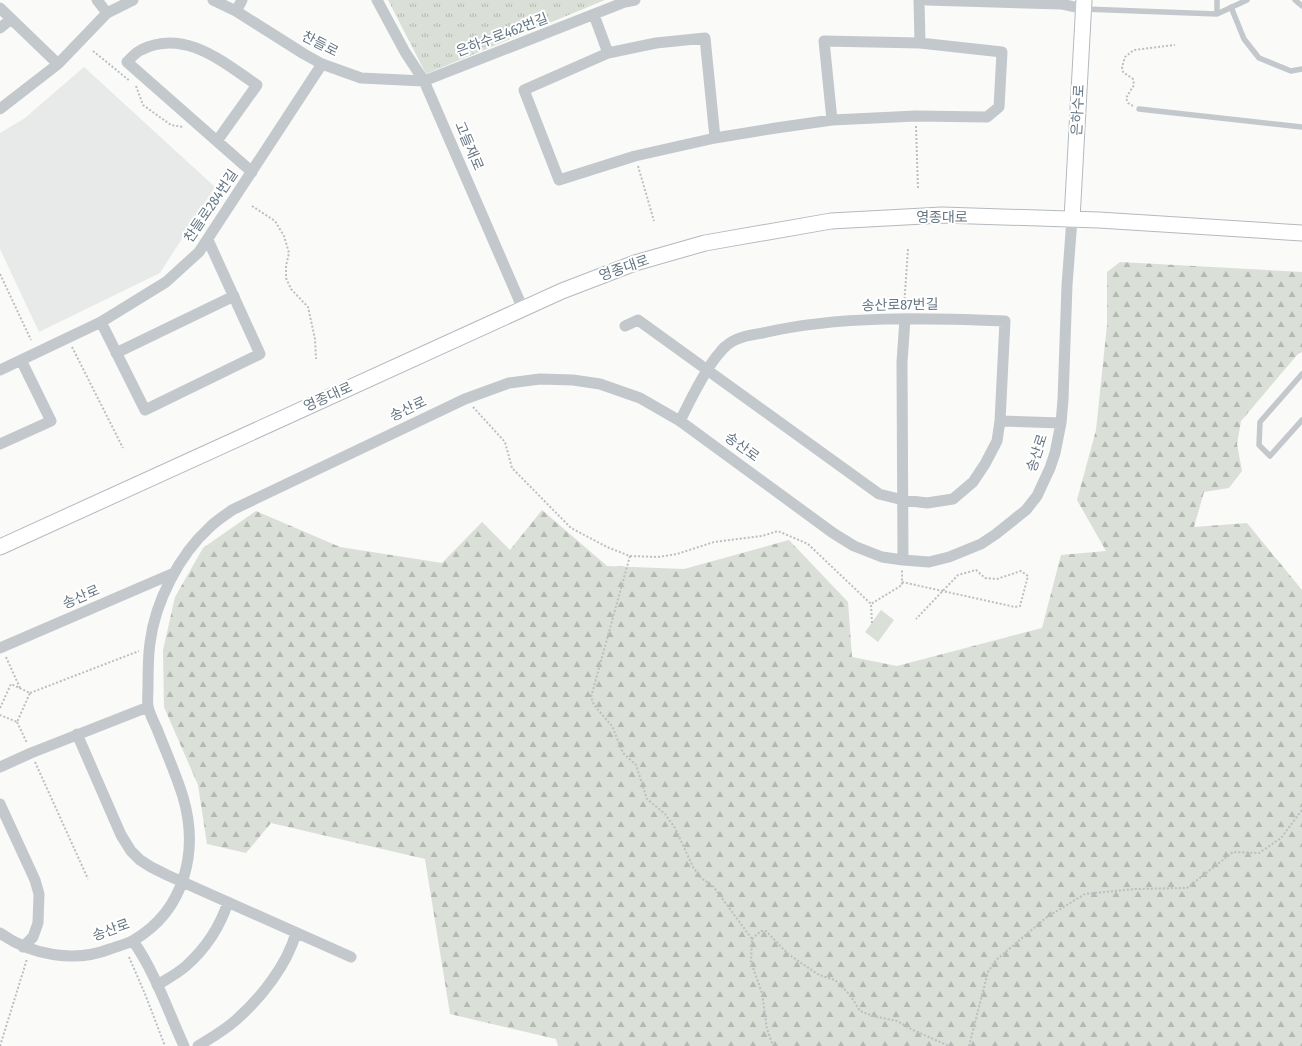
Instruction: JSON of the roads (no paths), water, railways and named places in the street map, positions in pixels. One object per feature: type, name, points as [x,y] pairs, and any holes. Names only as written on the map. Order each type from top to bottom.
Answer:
[{"type":"street","points":[[97,0],[107,13]]},
{"type":"street","points":[[0,108],[58,64],[107,13],[133,0]]},
{"type":"street","name":"찬들로","points":[[213,0],[236,11],[322,64],[361,78],[424,81]]},
{"type":"street","points":[[236,11],[242,0]]},
{"type":"street","name":"고들재로","points":[[377,0],[405,52],[424,81],[523,309]]},
{"type":"street","name":"은하수로462번길","points":[[424,81],[624,2],[635,0]]},
{"type":"street","points":[[919,0],[920,43]]},
{"type":"street","points":[[927,0],[1084,4]]},
{"type":"street","name":"은하수로","points":[[1072,219],[1084,4]]},
{"type":"street","points":[[0,8],[58,64]]},
{"type":"street","points":[[594,15],[608,54]]},
{"type":"street","points":[[0,28],[11,19]]},
{"type":"street","points":[[715,138],[705,38],[656,43],[608,54],[524,90],[559,180],[635,156],[715,138],[776,128],[832,120],[916,116],[987,118],[999,107],[1002,52],[920,43],[824,41],[832,120]]},
{"type":"street","points":[[217,141],[258,85],[207,51],[191,45],[176,43],[158,44],[140,50],[127,62],[252,172]]},
{"type":"street","name":"찬들로284번길","points":[[0,370],[101,322],[166,282],[199,252],[322,64]]},
{"type":"street","name":"영종대로","points":[[0,546],[562,291],[635,263],[705,243],[831,221],[942,215],[1072,219],[1302,233]]},
{"type":"street","name":"송산로","points":[[0,933],[23,947],[48,954],[66,956],[86,955],[105,951],[133,941],[148,931],[173,903],[183,882],[190,840],[183,797],[148,707],[148,663],[150,642],[162,596],[174,573],[190,550],[209,528],[232,510],[465,399],[508,383],[540,378],[573,380],[600,384],[640,398],[680,421],[854,546],[902,565],[929,562],[949,557],[981,544],[1026,510],[1037,496],[1050,468],[1055,453],[1061,423],[1067,285],[1072,219]]},
{"type":"street","points":[[101,322],[145,410],[260,354],[208,240]]},
{"type":"street","points":[[116,353],[234,296]]},
{"type":"street","points":[[902,565],[902,362],[904,316]]},
{"type":"street","name":"송산로87번길","points":[[680,421],[707,370],[725,346],[739,338],[776,330],[819,324],[904,316],[956,320],[1005,321],[1000,421]]},
{"type":"street","points":[[625,326],[638,320],[880,494],[903,500],[927,503],[953,499],[973,482],[985,464],[997,441],[1000,421],[1061,423]]},
{"type":"street","points":[[0,444],[51,421],[21,360]]},
{"type":"street","name":"송산로","points":[[2,650],[174,573]]},
{"type":"street","points":[[0,767],[77,734],[148,707]]},
{"type":"street","points":[[77,734],[121,835],[131,851],[140,860],[151,867],[183,882],[351,957]]},
{"type":"street","points":[[0,804],[35,880],[39,894],[38,923],[32,937],[23,947]]},
{"type":"street","points":[[157,985],[185,967],[202,950],[224,914],[228,902]]},
{"type":"street","points":[[198,1046],[236,1020],[253,1003],[271,981],[292,947],[296,933]]},
{"type":"street","points":[[133,941],[140,951],[157,985],[184,1046]]},
{"type":"lane","points":[[1217,0],[1217,14]]},
{"type":"lane","points":[[1084,4],[1217,14],[1247,0]]},
{"type":"lane","points":[[1295,0],[1302,6]]},
{"type":"lane","points":[[1232,7],[1244,39],[1259,58],[1291,71],[1302,69]]},
{"type":"lane","points":[[1139,109],[1302,127]]},
{"type":"lane","points":[[1302,374],[1260,422],[1259,445],[1270,456],[1302,420]]}]
